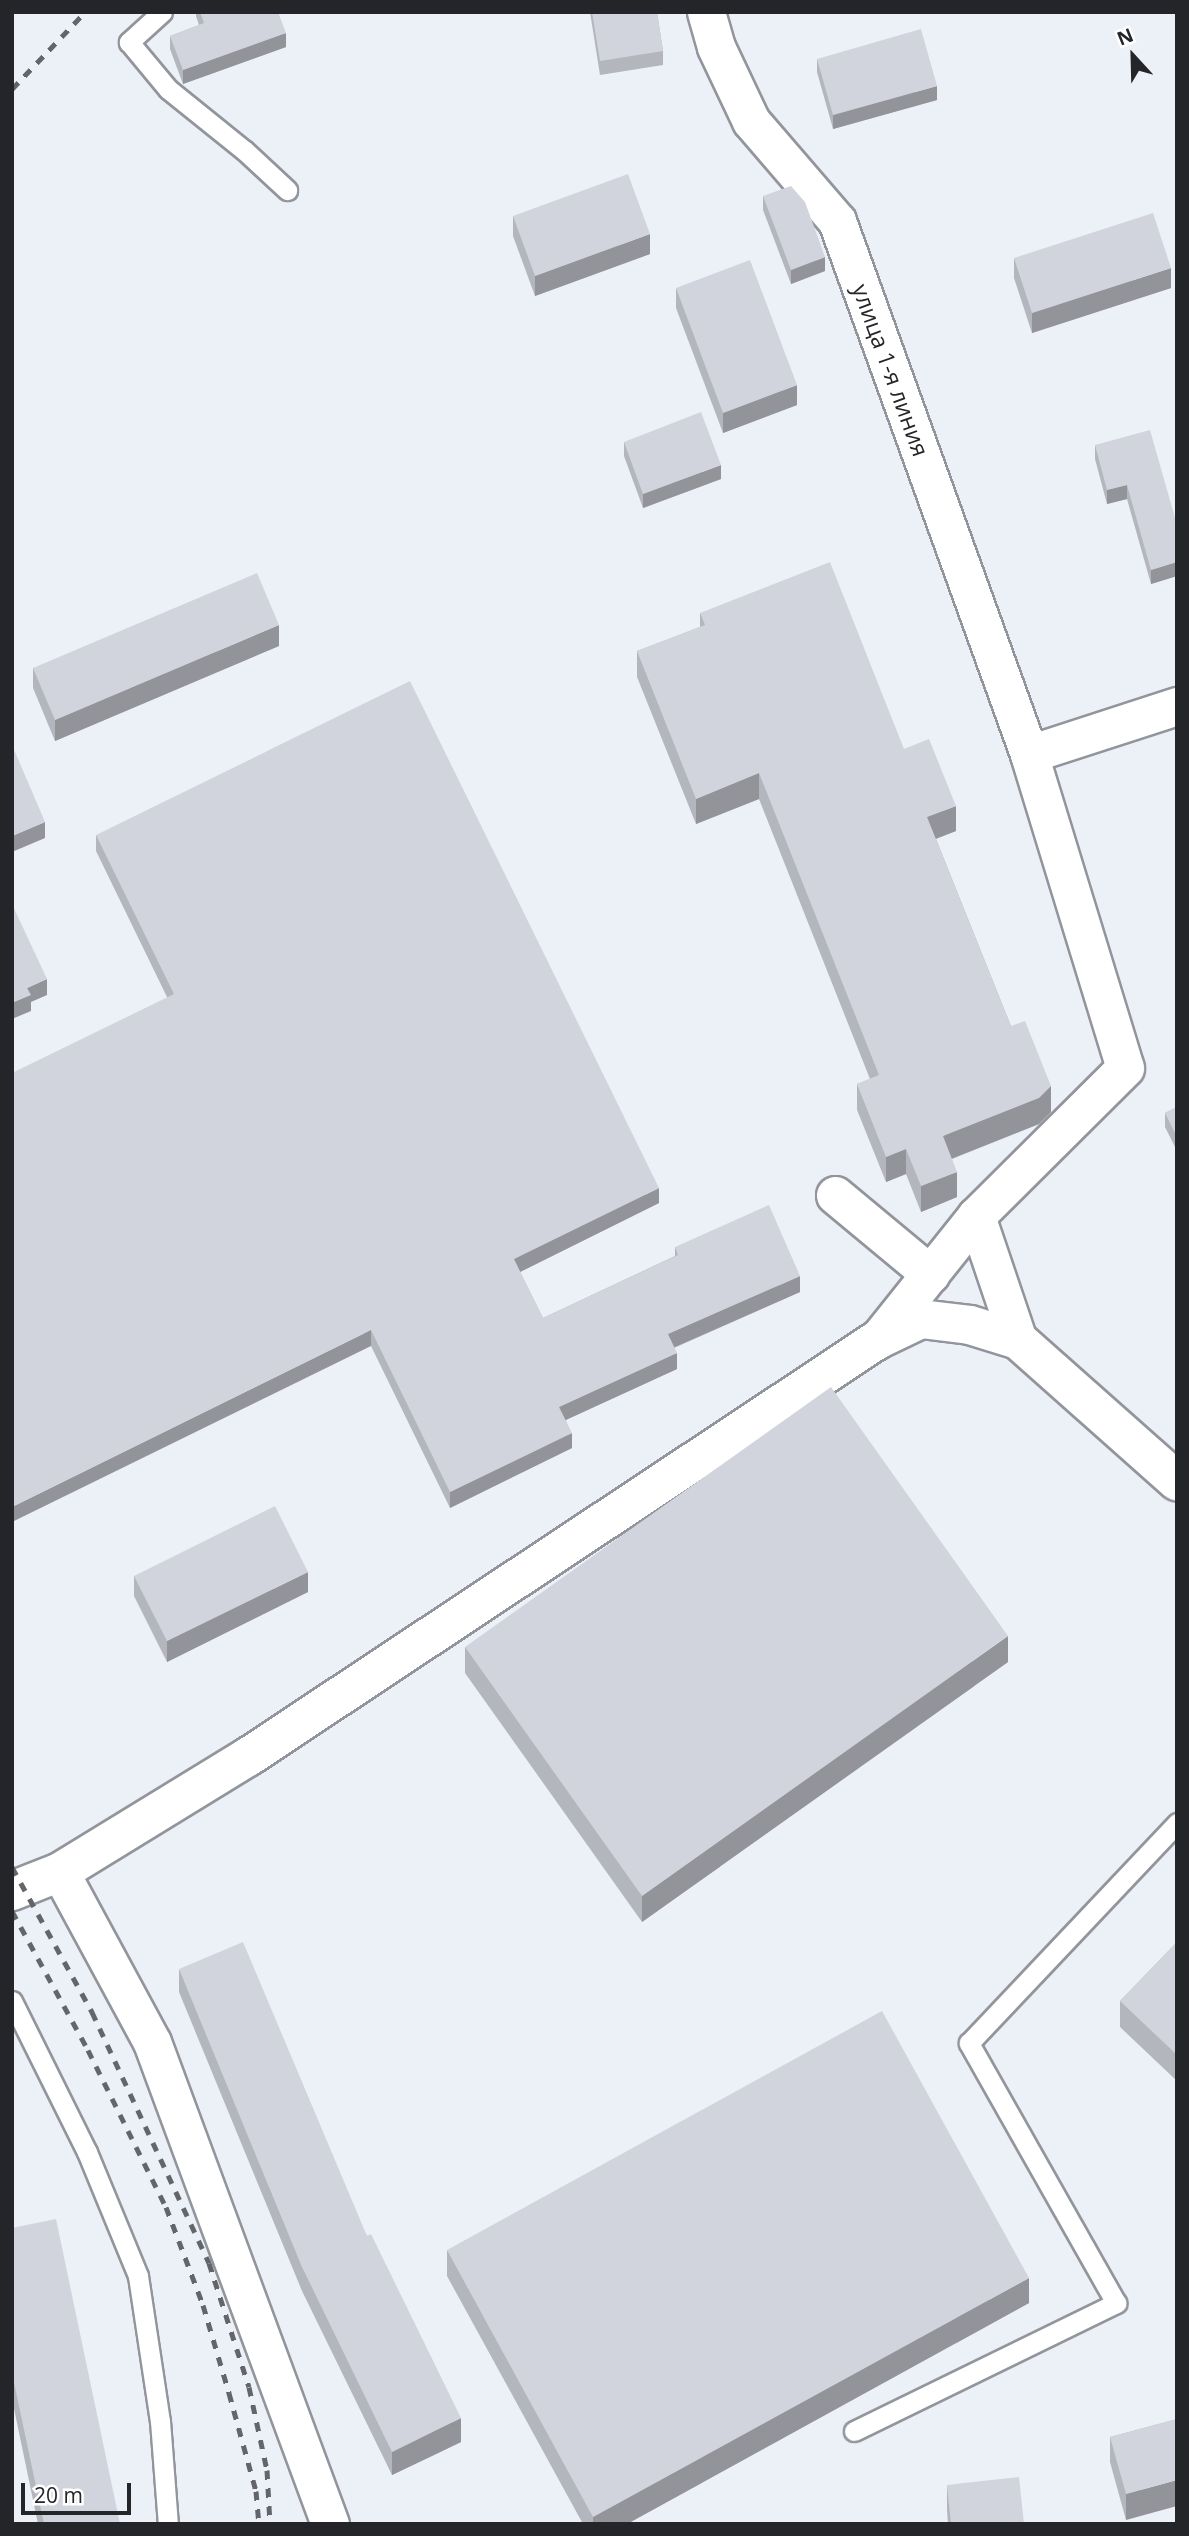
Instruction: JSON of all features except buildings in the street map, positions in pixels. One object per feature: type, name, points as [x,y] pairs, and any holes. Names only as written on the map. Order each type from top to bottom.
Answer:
[{"type":"street","name":"улица 1-я линия","points":[[706,12],[716,47],[751,121],[837,221],[1029,754],[1125,1068],[976,1216]]},
{"type":"street","points":[[1029,754],[1177,706]]},
{"type":"street","points":[[835,1195],[930,1273]]},
{"type":"street","points":[[877,1340],[976,1216]]},
{"type":"street","points":[[976,1216],[1018,1340]]},
{"type":"street","points":[[12,1891],[60,1872],[248,1757],[877,1340],[921,1319],[970,1325],[1018,1340],[1177,1481]]},
{"type":"street","points":[[60,1872],[152,2042],[330,2524]]},
{"type":"lane","points":[[162,12],[129,41],[168,89],[244,150],[287,190]]},
{"type":"lane","points":[[854,2431],[1116,2303],[969,2043],[1177,1823]]},
{"type":"lane","points":[[12,2001],[88,2152],[138,2276],[160,2421],[167,2524]]},
{"type":"railway","points":[[12,89],[85,12]]},
{"type":"railway","points":[[12,1867],[92,2012],[209,2263],[249,2387],[267,2470],[270,2524]]},
{"type":"railway","points":[[12,1911],[88,2050],[166,2207],[203,2305],[229,2393],[256,2491],[259,2524]]}]
